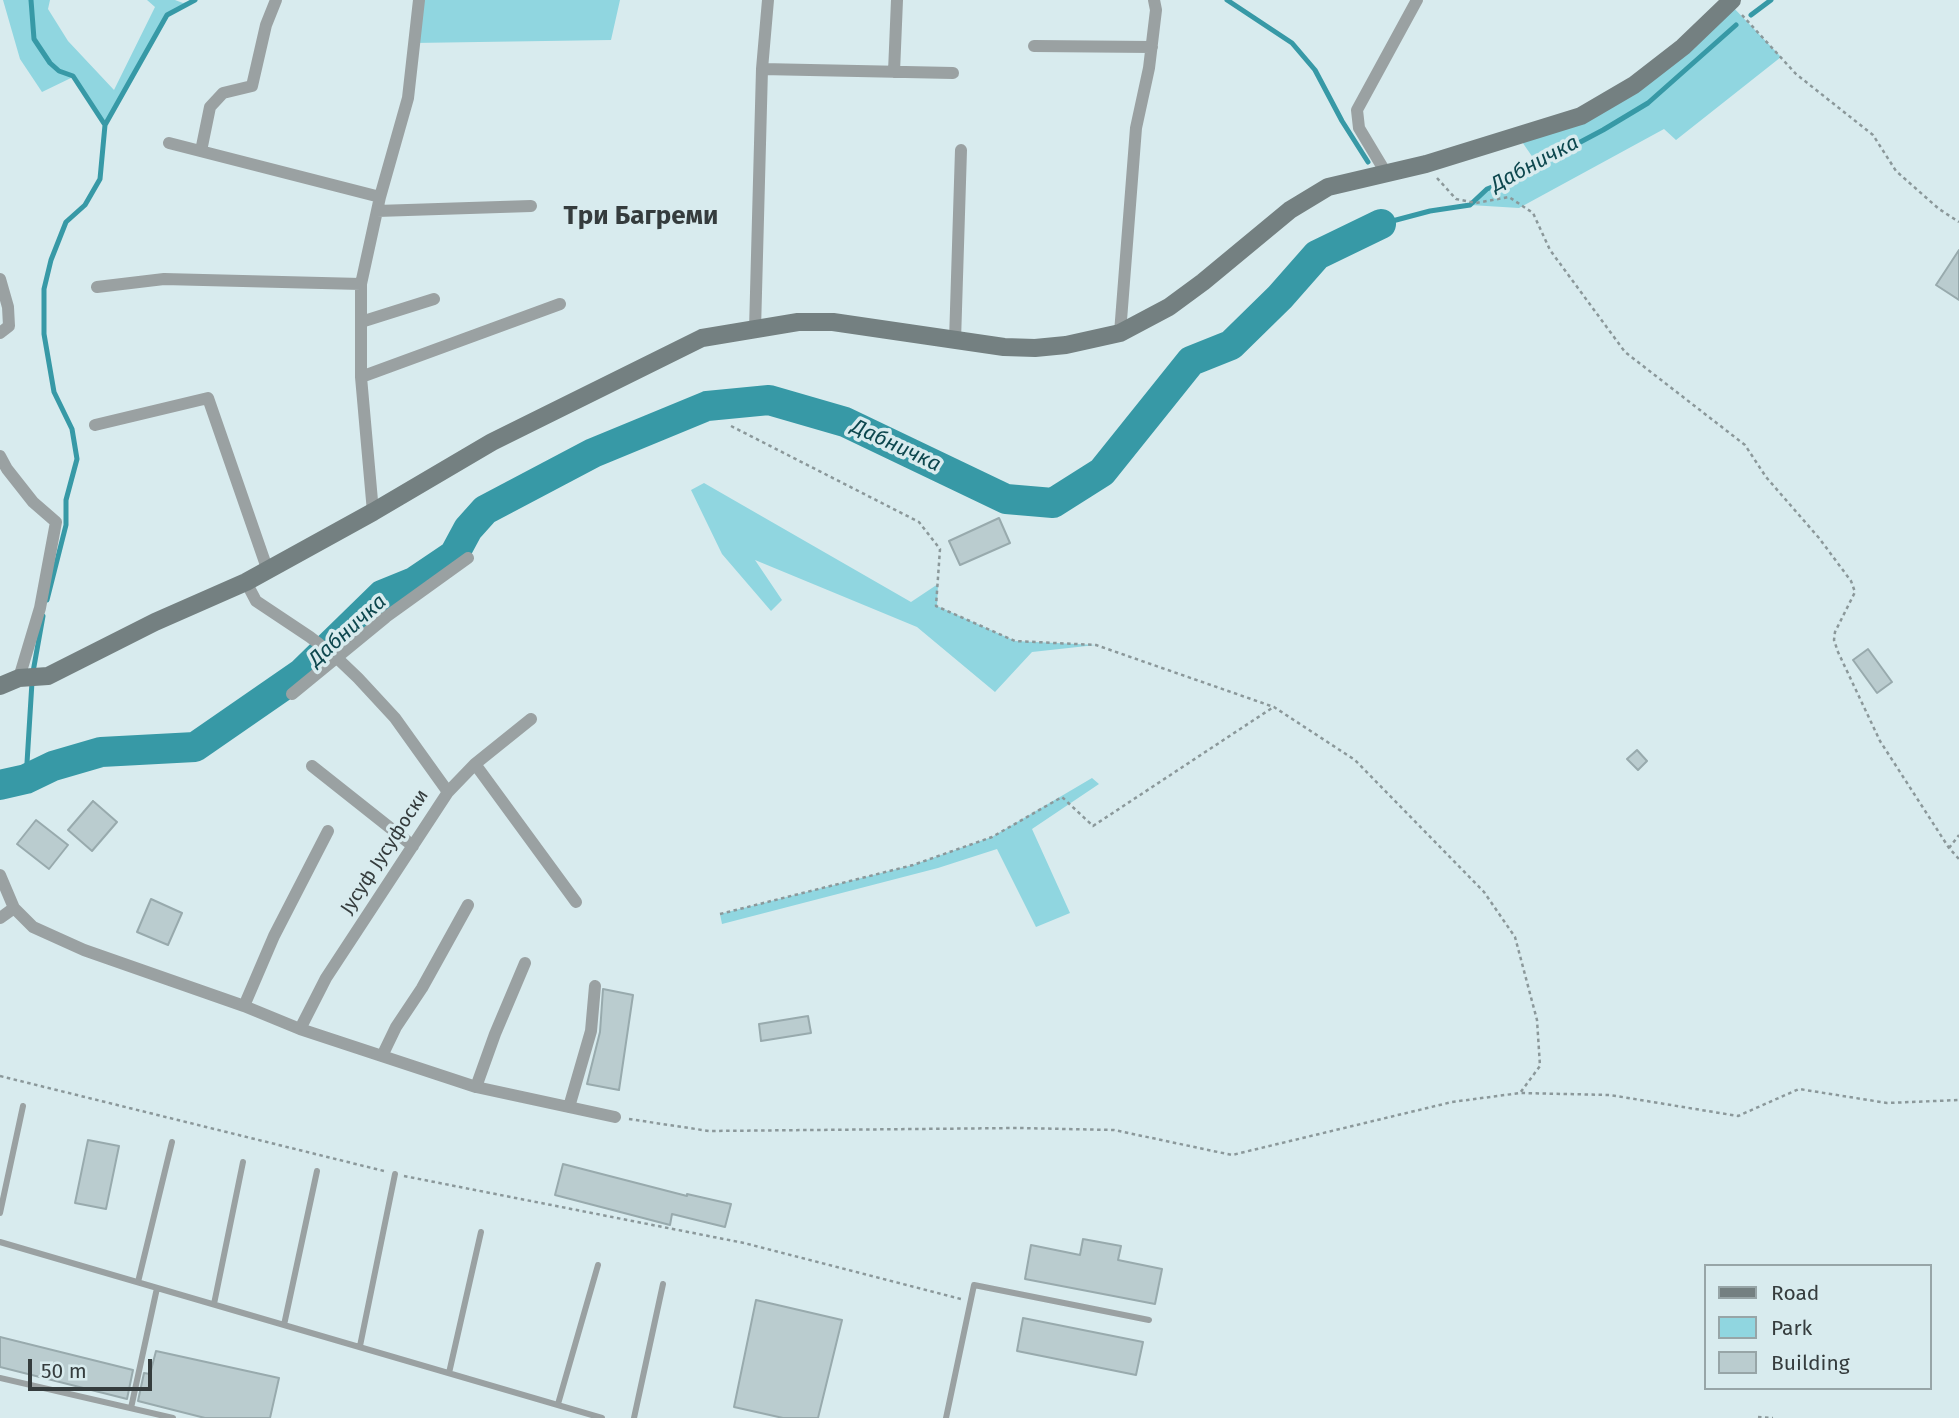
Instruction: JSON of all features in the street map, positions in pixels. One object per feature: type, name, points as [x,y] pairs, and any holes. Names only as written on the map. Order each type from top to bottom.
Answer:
[{"type":"street","points":[[201,151],[210,107],[223,93],[252,86],[266,25],[276,0]]},
{"type":"street","points":[[373,512],[361,377],[361,284],[380,197],[408,98],[419,0]]},
{"type":"street","points":[[755,330],[762,69],[768,0]]},
{"type":"street","points":[[894,72],[897,0]]},
{"type":"street","points":[[1120,333],[1136,128],[1152,47],[1156,10],[1154,0]]},
{"type":"street","points":[[1387,173],[1359,128],[1357,110],[1417,0]]},
{"type":"street","points":[[0,686],[19,678],[48,676],[155,622],[246,582],[492,442],[702,338],[798,322],[833,321],[1004,347],[1066,345],[1120,333],[1169,307],[1290,210],[1328,187],[1426,164],[1581,116],[1634,85],[1684,47],[1731,1]]},
{"type":"street","points":[[1034,46],[1152,47]]},
{"type":"street","points":[[762,69],[953,73]]},
{"type":"street","points":[[169,143],[380,197]]},
{"type":"street","points":[[955,341],[961,150]]},
{"type":"street","points":[[377,211],[531,206]]},
{"type":"street","points":[[0,279],[8,307],[9,326],[0,333]]},
{"type":"street","points":[[97,287],[164,279],[361,284]]},
{"type":"street","points":[[361,322],[434,299]]},
{"type":"street","points":[[361,377],[560,304]]},
{"type":"street","points":[[95,425],[208,398],[268,571]]},
{"type":"street","points":[[0,456],[7,470],[33,502],[56,522],[40,608],[19,678]]},
{"type":"street","points":[[292,694],[386,617],[468,558]]},
{"type":"street","points":[[246,582],[256,601],[336,657],[395,718],[448,792]]},
{"type":"street","name":"Јусуф Јусуфоски","points":[[300,1029],[326,978],[448,792],[475,764],[530,719]]},
{"type":"street","points":[[475,764],[576,902]]},
{"type":"street","points":[[312,766],[412,846]]},
{"type":"street","points":[[244,1006],[327,831]]},
{"type":"street","points":[[0,875],[14,908],[33,927],[84,950],[244,1006],[300,1029],[476,1087],[615,1117]]},
{"type":"street","points":[[382,1056],[396,1027],[422,988],[468,905]]},
{"type":"street","points":[[0,918],[14,908]]},
{"type":"street","points":[[476,1087],[525,963]]},
{"type":"street","points":[[569,1107],[591,1031],[595,986]]},
{"type":"lane","points":[[0,1213],[23,1106]]},
{"type":"lane","points":[[138,1282],[172,1142]]},
{"type":"lane","points":[[214,1304],[243,1162]]},
{"type":"lane","points":[[284,1325],[317,1171]]},
{"type":"lane","points":[[360,1346],[395,1174]]},
{"type":"lane","points":[[449,1373],[481,1232]]},
{"type":"lane","points":[[0,1242],[602,1418]]},
{"type":"lane","points":[[558,1404],[598,1265]]},
{"type":"lane","points":[[634,1418],[663,1284]]},
{"type":"lane","points":[[946,1418],[974,1285],[1149,1320]]},
{"type":"lane","points":[[131,1408],[157,1288]]},
{"type":"lane","points":[[0,1378],[173,1418]]},
{"type":"path","points":[[1731,1],[1796,74],[1873,135],[1896,171],[1939,209],[1959,222]]},
{"type":"path","points":[[1426,164],[1452,195],[1468,202],[1509,197],[1533,213],[1550,250],[1625,352],[1745,445],[1766,477],[1827,548],[1851,581],[1855,592],[1835,632],[1838,652],[1880,741],[1949,848],[1959,859]]},
{"type":"path","points":[[731,426],[919,522],[940,548],[936,606],[1015,641],[1096,645],[1274,707],[1355,760],[1484,892],[1516,937],[1537,1020],[1540,1066],[1520,1093]]},
{"type":"path","points":[[720,914],[913,865],[992,837],[1062,797],[1093,826],[1274,707]]},
{"type":"path","points":[[1949,848],[1959,835]]},
{"type":"path","points":[[0,1076],[395,1174],[744,1243],[970,1302]]},
{"type":"path","points":[[615,1117],[709,1131],[1006,1128],[1114,1130],[1232,1155],[1452,1102],[1520,1093],[1610,1095],[1738,1116],[1799,1089],[1887,1103],[1959,1100]]},
{"type":"path","points":[[1758,1417],[1773,1418]]},
{"type":"green space","points":[[3,0],[50,0],[48,9],[68,41],[114,90],[155,7],[147,0],[175,0],[183,3],[195,0],[167,15],[105,125],[73,77],[42,92],[20,59]]},
{"type":"green space","points":[[419,0],[620,0],[611,40],[413,43]]},
{"type":"green space","points":[[1729,3],[1781,57],[1676,140],[1664,129],[1519,208],[1470,205],[1487,189],[1538,165],[1518,136],[1581,116]]},
{"type":"green space","points":[[704,483],[911,602],[938,584],[937,606],[1015,641],[1096,645],[1032,652],[995,692],[917,627],[755,560],[782,600],[771,611],[722,554],[691,490]]},
{"type":"green space","points":[[1092,778],[1099,784],[1032,829],[1070,913],[1036,927],[997,849],[938,868],[722,924],[720,914],[913,865],[992,837]]},
{"type":"building","points":[[1959,250],[1959,300],[1936,285]]},
{"type":"building","points":[[999,518],[1010,543],[960,565],[949,541]]},
{"type":"building","points":[[1868,649],[1892,682],[1877,693],[1853,660]]},
{"type":"building","points":[[1637,750],[1647,761],[1638,770],[1627,759]]},
{"type":"building","points":[[93,801],[117,822],[92,851],[68,830]]},
{"type":"building","points":[[36,820],[68,845],[49,869],[17,844]]},
{"type":"building","points":[[151,899],[182,913],[168,945],[137,932]]},
{"type":"building","points":[[603,989],[633,995],[619,1090],[587,1084],[600,1032]]},
{"type":"building","points":[[808,1016],[811,1033],[761,1041],[759,1024]]},
{"type":"building","points":[[88,1140],[119,1146],[106,1209],[75,1203]]},
{"type":"building","points":[[563,1164],[687,1196],[731,1204],[725,1227],[672,1214],[670,1225],[555,1195]]},
{"type":"building","points":[[1083,1239],[1121,1246],[1118,1260],[1162,1269],[1155,1304],[1025,1279],[1031,1245],[1080,1255]]},
{"type":"building","points":[[756,1300],[842,1320],[818,1418],[783,1418],[734,1407]]},
{"type":"building","points":[[1023,1318],[1143,1342],[1136,1375],[1017,1351]]},
{"type":"building","points":[[0,1337],[133,1370],[127,1399],[0,1367]]},
{"type":"building","points":[[156,1351],[279,1378],[270,1418],[205,1418],[138,1401],[144,1373],[150,1374]]},
{"type":"waterway","points":[[31,0],[34,39],[50,63],[59,71],[73,76],[105,125]]},
{"type":"waterway","points":[[47,600],[66,525],[66,500],[77,459],[72,429],[54,392],[44,334],[44,289],[51,260],[66,222],[85,205],[100,179],[105,125],[167,15],[195,0]]},
{"type":"waterway","points":[[1227,0],[1292,43],[1315,70],[1368,162]]},
{"type":"waterway","name":"Дабничка","points":[[1751,15],[1771,0]]},
{"type":"waterway","name":"Дабничка","points":[[1381,224],[1430,211],[1470,205],[1487,189],[1603,130],[1648,103],[1736,25]]},
{"type":"waterway","name":"Дабничка","points":[[0,785],[26,779],[53,766],[101,752],[195,747],[302,673],[382,595],[414,582],[454,555],[468,529],[485,510],[593,453],[707,406],[769,400],[845,422],[1006,499],[1053,503],[1102,472],[1191,361],[1231,345],[1280,297],[1317,255],[1381,224]]},
{"type":"waterway","points":[[33,672],[43,616]]},
{"type":"waterway","points":[[26,779],[32,682]]},
{"type":"district","name":"Три Багреми","points":[[641,217]]}]
